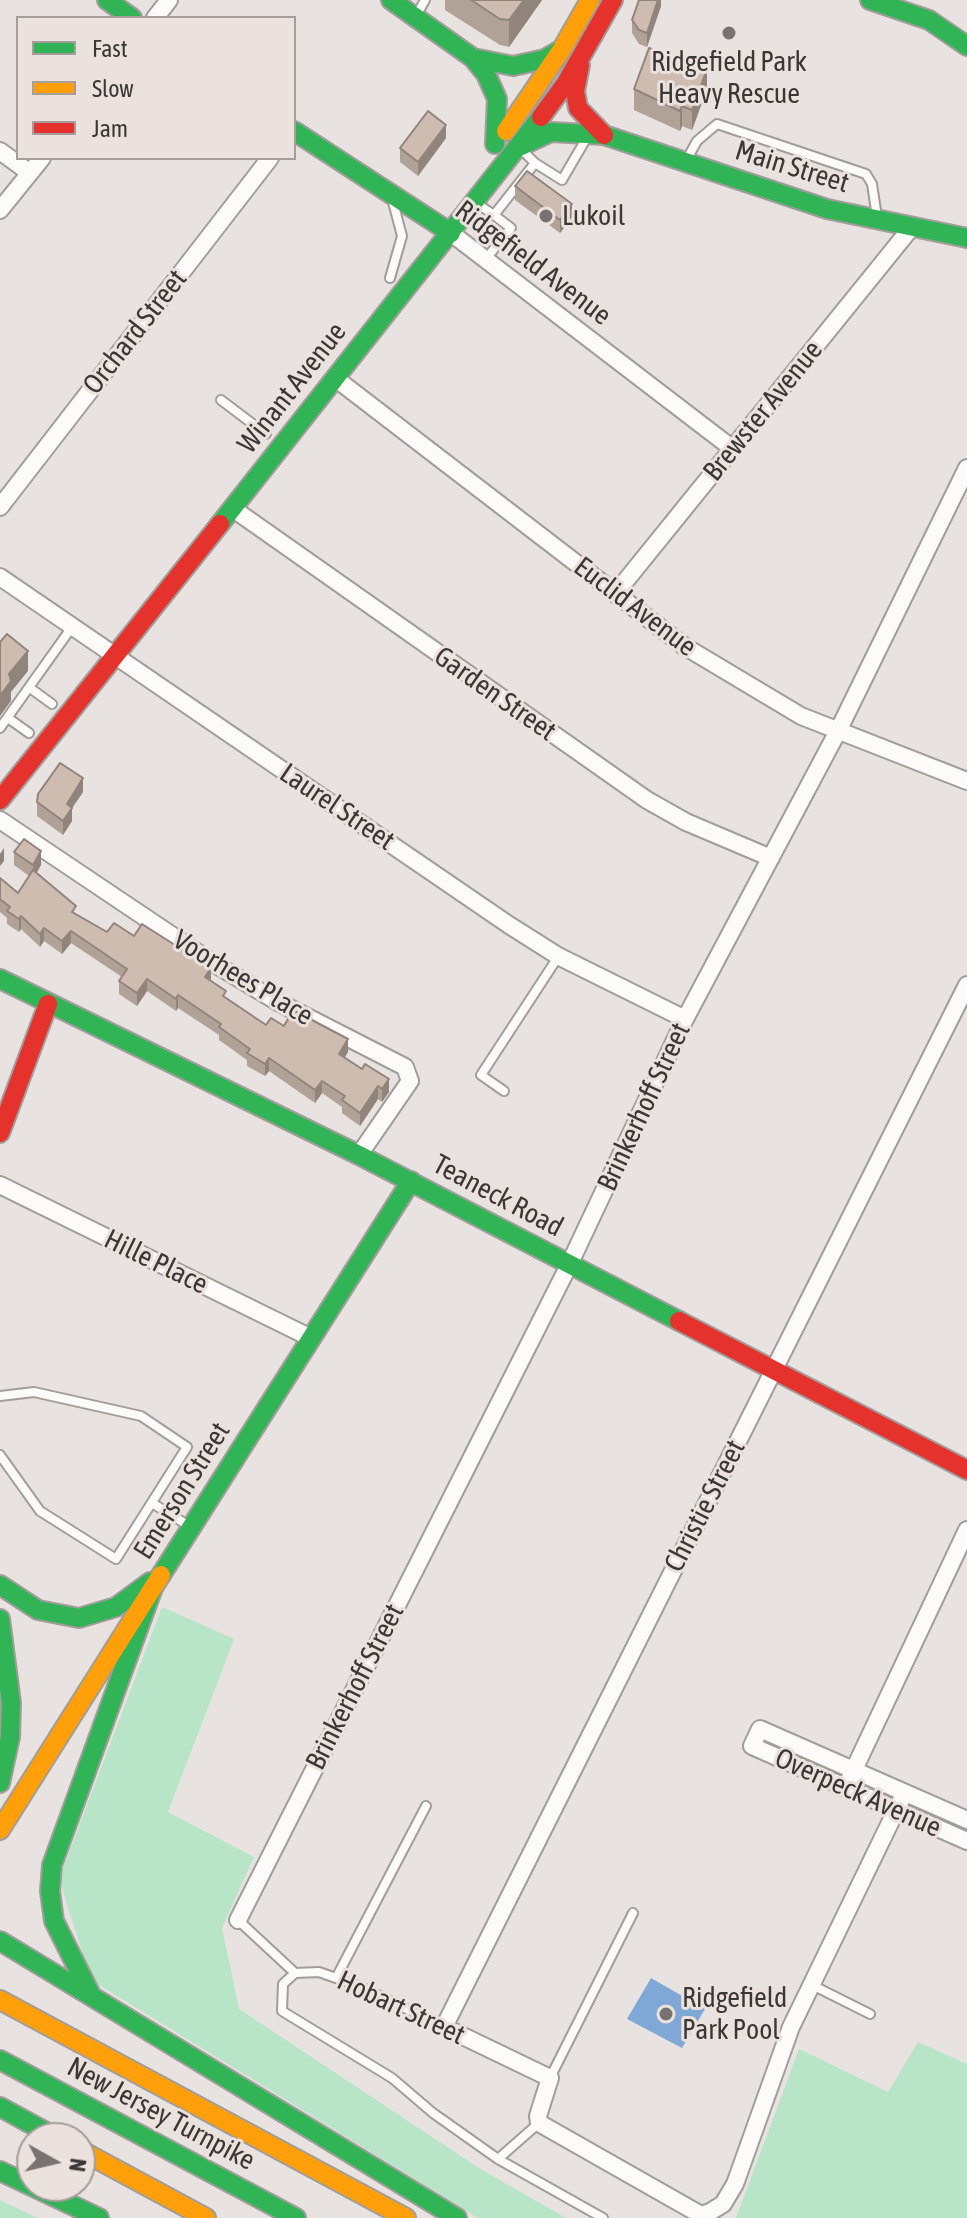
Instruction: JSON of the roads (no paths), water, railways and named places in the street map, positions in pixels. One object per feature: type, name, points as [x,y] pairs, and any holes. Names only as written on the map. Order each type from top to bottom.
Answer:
[{"type":"main road","points":[[107,0],[129,16]]},
{"type":"main road","points":[[391,0],[473,58],[486,74],[497,99],[499,125],[492,149]]},
{"type":"main road","name":"Winant Avenue","points":[[304,386],[492,149],[562,49],[590,0]]},
{"type":"main road","name":"Winant Avenue","points":[[0,800],[519,147],[582,58],[613,0]]},
{"type":"main road","points":[[870,0],[929,20],[967,46]]},
{"type":"main road","points":[[473,58],[504,66],[525,65],[562,49]]},
{"type":"main road","points":[[582,58],[575,91],[578,108],[597,134]]},
{"type":"main road","name":"Ridgefield Avenue","points":[[296,132],[451,233]]},
{"type":"main road","points":[[519,147],[551,132],[597,134]]},
{"type":"main road","name":"Main Street","points":[[597,134],[878,222],[965,237]]},
{"type":"main road","points":[[85,662],[103,639]]},
{"type":"main road","points":[[24,739],[56,699]]},
{"type":"main road","name":"Teaneck Road","points":[[0,979],[411,1181],[967,1470]]},
{"type":"main road","points":[[0,1133],[48,1004]]},
{"type":"main road","name":"Emerson Street","points":[[0,1830],[411,1181]]},
{"type":"main road","points":[[0,1585],[18,1600],[49,1614],[89,1617],[134,1595],[169,1563]]},
{"type":"main road","points":[[93,1998],[58,1936],[51,1906],[52,1865],[153,1588]]},
{"type":"main road","points":[[0,1619],[11,1703],[10,1737],[0,1783]]},
{"type":"main road","points":[[0,1941],[457,2218]]},
{"type":"main road","points":[[0,2000],[406,2218]]},
{"type":"main road","name":"New Jersey Turnpike","points":[[0,2060],[296,2218]]},
{"type":"main road","points":[[0,2107],[28,2122]]},
{"type":"main road","points":[[96,2159],[206,2218]]},
{"type":"main road","points":[[0,2171],[99,2218]]},
{"type":"main road","points":[[96,2175],[192,2218]]},
{"type":"street","points":[[157,16],[169,0]]},
{"type":"street","points":[[0,151],[30,173]]},
{"type":"street","points":[[0,210],[40,160]]},
{"type":"street","name":"Orchard Street","points":[[0,507],[268,160]]},
{"type":"street","name":"Brewster Avenue","points":[[615,594],[911,228]]},
{"type":"street","name":"Ridgefield Avenue","points":[[451,233],[733,449]]},
{"type":"street","name":"Euclid Avenue","points":[[335,378],[684,646],[801,716],[967,781]]},
{"type":"street","name":"Brinkerhoff Street","points":[[238,1920],[569,1265],[685,1019],[838,731],[967,468]]},
{"type":"street","name":"Garden Street","points":[[232,508],[647,800],[686,822],[771,858]]},
{"type":"street","name":"Laurel Street","points":[[0,577],[73,626],[103,639],[115,655],[558,956],[685,1019]]},
{"type":"street","name":"Voorhees Place","points":[[0,820],[210,961],[287,1007],[405,1067],[410,1081],[359,1155]]},
{"type":"street","name":"Christie Street","points":[[444,2027],[967,985]]},
{"type":"street","name":"Hille Place","points":[[0,1185],[311,1338]]},
{"type":"street","points":[[845,1788],[967,1530]]},
{"type":"street","name":"Overpeck Avenue","points":[[967,1820],[760,1729],[752,1746],[967,1841]]},
{"type":"street","points":[[550,2078],[538,2116],[539,2123],[698,2216],[723,2204],[735,2184],[791,2027],[904,1794]]},
{"type":"street","name":"Hobart Street","points":[[444,2027],[550,2078]]},
{"type":"lane","points":[[415,17],[425,0]]},
{"type":"lane","points":[[685,162],[697,141],[717,124],[866,174],[872,184],[878,222]]},
{"type":"lane","points":[[519,147],[535,163],[562,180],[597,134]]},
{"type":"lane","points":[[494,215],[535,163]]},
{"type":"lane","points":[[390,194],[402,231],[390,278]]},
{"type":"lane","points":[[476,202],[511,228],[485,261]]},
{"type":"lane","points":[[221,400],[266,434]]},
{"type":"lane","points":[[0,728],[73,626]]},
{"type":"lane","points":[[30,688],[56,699]]},
{"type":"lane","points":[[8,718],[24,739]]},
{"type":"lane","points":[[504,1091],[481,1075],[558,956]]},
{"type":"lane","points":[[0,1396],[34,1392],[141,1416],[187,1447],[116,1559],[40,1511],[0,1455]]},
{"type":"lane","points":[[152,1503],[192,1528]]},
{"type":"lane","points":[[336,1978],[426,1806]]},
{"type":"lane","points":[[550,2078],[633,1913]]},
{"type":"lane","points":[[238,1920],[295,1973]]},
{"type":"lane","name":"Hobart Street","points":[[444,2027],[319,1972],[295,1973],[283,1984],[282,2011],[392,2078],[433,2113],[498,2159],[603,2218]]},
{"type":"lane","points":[[812,1985],[870,2014]]},
{"type":"lane","points":[[498,2159],[539,2123]]},
{"type":"water","name":"Ridgefield Park Pool","points":[[651,1978],[705,2009],[682,2048],[627,2019]]},
{"type":"place","name":"Ridgefield Park Heavy Rescue","points":[[729,33]]},
{"type":"place","name":"Lukoil","points":[[546,216]]},
{"type":"place","name":"Ridgefield Park Pool","points":[[666,2014]]}]
